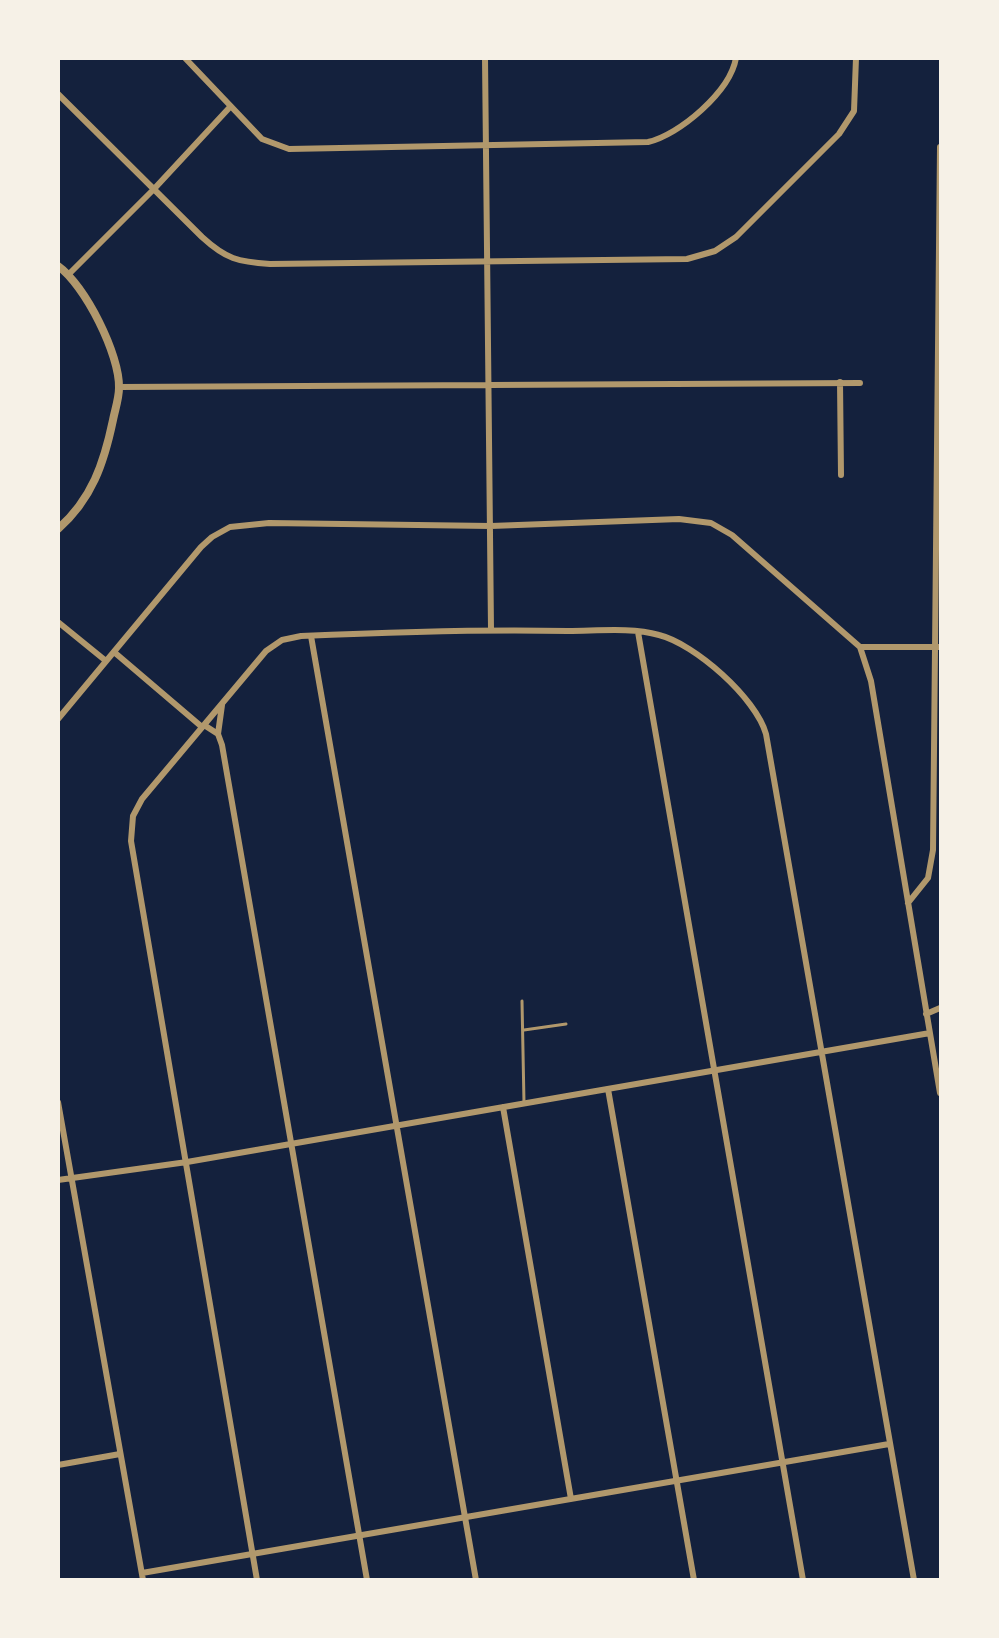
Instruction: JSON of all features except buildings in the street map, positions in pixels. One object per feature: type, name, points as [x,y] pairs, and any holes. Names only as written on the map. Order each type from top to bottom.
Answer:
[{"type":"street","points":[[185,58],[262,139],[289,149],[660,140],[683,126],[701,109],[730,76],[736,58]]},
{"type":"street","points":[[485,58],[491,629]]},
{"type":"street","points":[[58,94],[217,250],[237,261],[270,264],[687,259],[715,251],[736,237],[844,128],[854,111],[856,58]]},
{"type":"street","points":[[69,274],[154,189],[230,107]]},
{"type":"street","points":[[908,903],[928,878],[933,850],[937,647],[940,147]]},
{"type":"street","points":[[58,267],[69,274],[85,296],[104,333],[119,387],[105,459],[99,474],[72,516],[58,529]]},
{"type":"street","points":[[840,382],[841,475]]},
{"type":"street","points":[[119,387],[489,387],[860,383]]},
{"type":"street","points":[[58,719],[201,547],[212,537],[230,527],[269,523],[490,526],[679,519],[711,523],[732,535],[860,647],[871,681],[940,1093]]},
{"type":"street","points":[[58,622],[106,661]]},
{"type":"street","points":[[257,1580],[131,841],[133,816],[142,800],[203,726],[257,661],[274,645],[290,638],[311,636],[491,629],[658,634],[685,646],[724,678],[760,717],[766,734],[914,1580]]},
{"type":"street","points":[[638,632],[803,1580]]},
{"type":"street","points":[[311,636],[476,1580]]},
{"type":"street","points":[[860,647],[937,647]]},
{"type":"street","points":[[114,652],[203,726],[218,734]]},
{"type":"street","points":[[223,703],[218,734],[224,751],[367,1580]]},
{"type":"street","points":[[926,1014],[940,1008]]},
{"type":"street","points":[[58,1180],[187,1162],[930,1033]]},
{"type":"street","points":[[608,1089],[694,1580]]},
{"type":"street","points":[[58,1102],[142,1576],[253,1554],[889,1444]]},
{"type":"street","points":[[503,1107],[571,1499]]},
{"type":"street","points":[[58,1465],[120,1454]]},
{"type":"lane","points":[[522,1001],[524,1103]]},
{"type":"lane","points":[[524,1030],[566,1024]]}]
